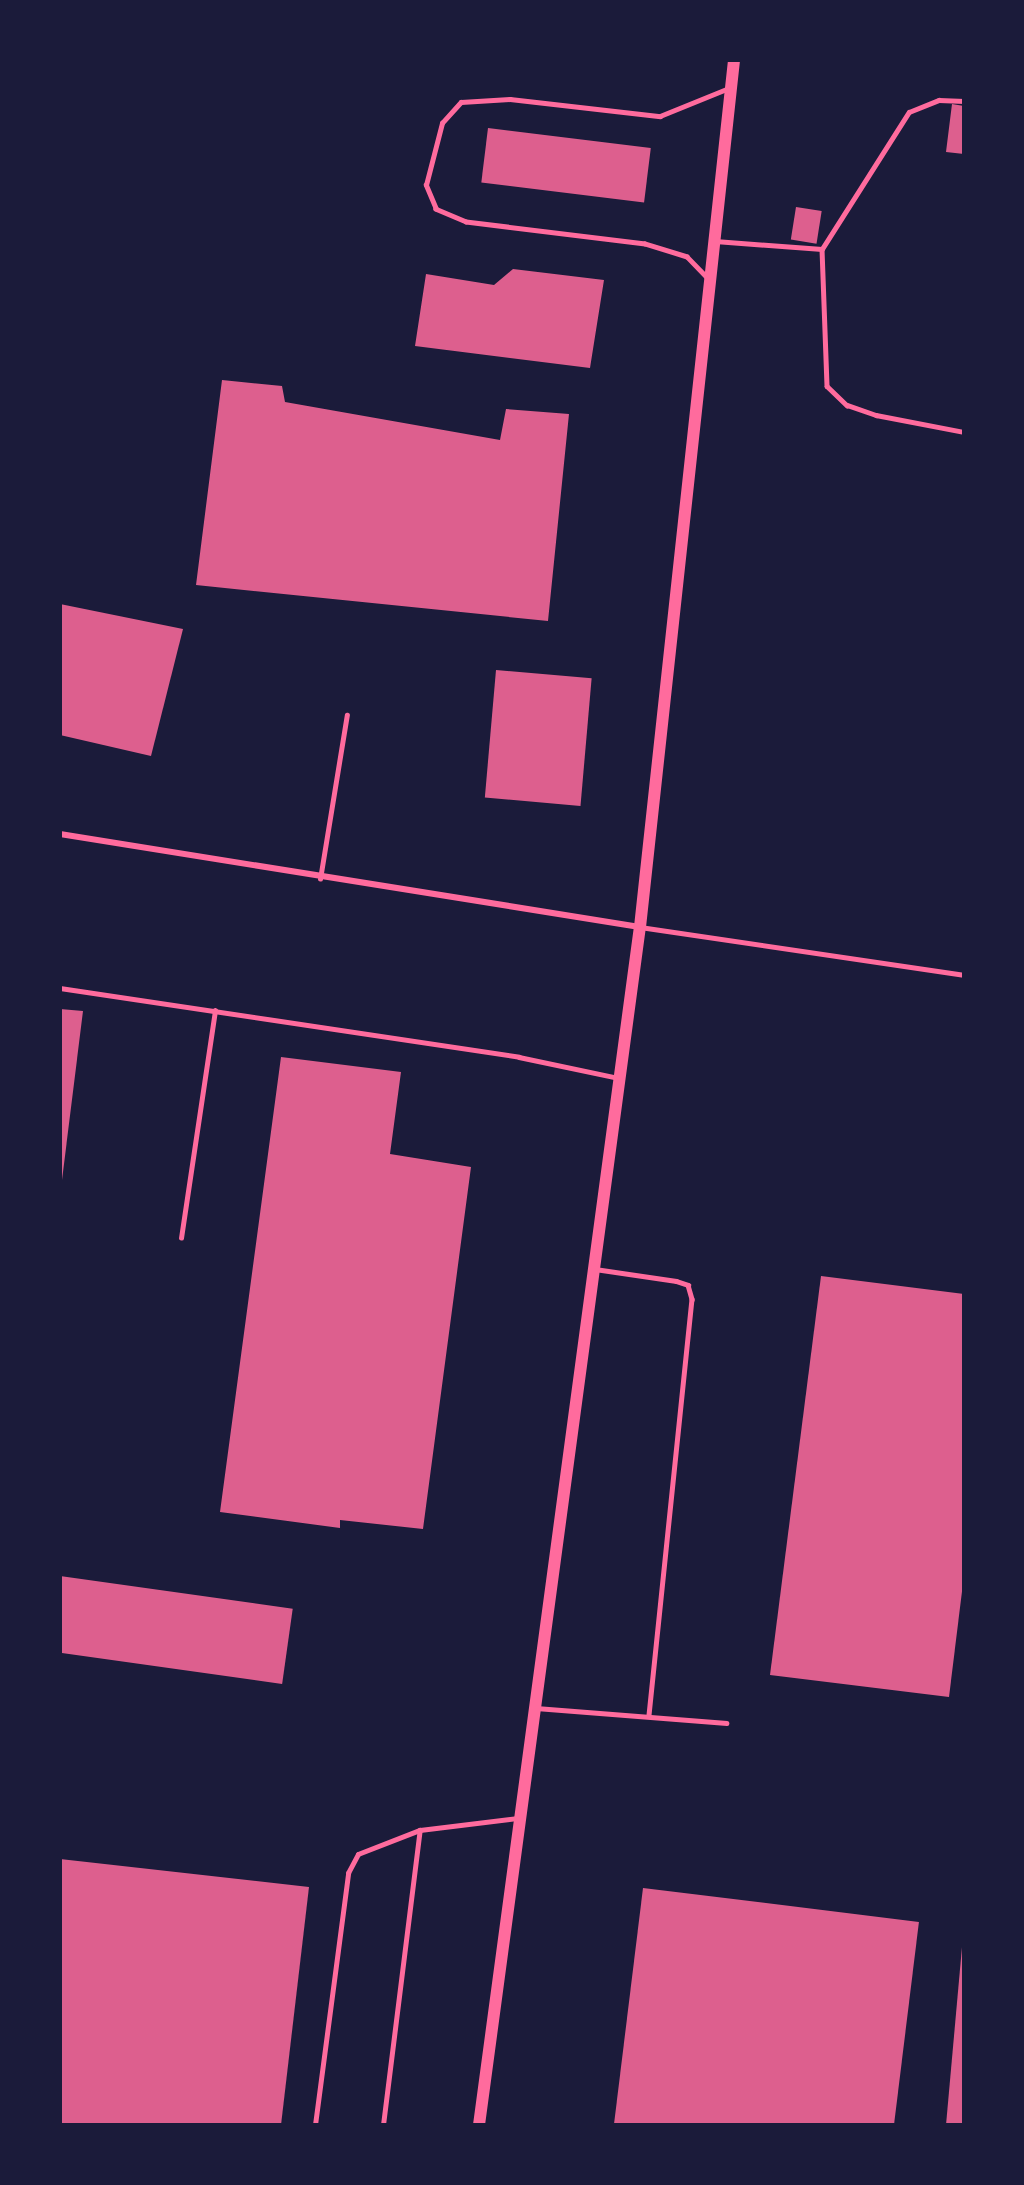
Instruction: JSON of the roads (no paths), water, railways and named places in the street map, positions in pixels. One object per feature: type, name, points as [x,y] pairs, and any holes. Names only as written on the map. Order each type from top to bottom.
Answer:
[{"type":"main road","points":[[479,2125],[537,1708],[640,927],[734,60]]},
{"type":"street","points":[[60,834],[320,879],[640,927]]},
{"type":"lane","points":[[710,282],[687,257],[645,244],[466,222],[436,209],[426,185],[442,123],[461,102],[510,99],[660,116],[732,87]]},
{"type":"lane","points":[[964,101],[939,100],[909,112],[822,249],[827,386],[847,405],[876,416],[964,432]]},
{"type":"lane","points":[[715,241],[822,249]]},
{"type":"lane","points":[[320,879],[347,715]]},
{"type":"lane","points":[[640,927],[964,975]]},
{"type":"lane","points":[[60,987],[519,1057],[619,1078]]},
{"type":"lane","points":[[181,1238],[215,1011]]},
{"type":"lane","points":[[594,1269],[676,1281],[688,1285],[692,1299],[649,1716]]},
{"type":"lane","points":[[537,1708],[726,1723]]},
{"type":"lane","points":[[315,2125],[348,1873],[358,1854],[374,1845],[420,1830],[521,1817]]},
{"type":"lane","points":[[382,2125],[420,1830]]}]
